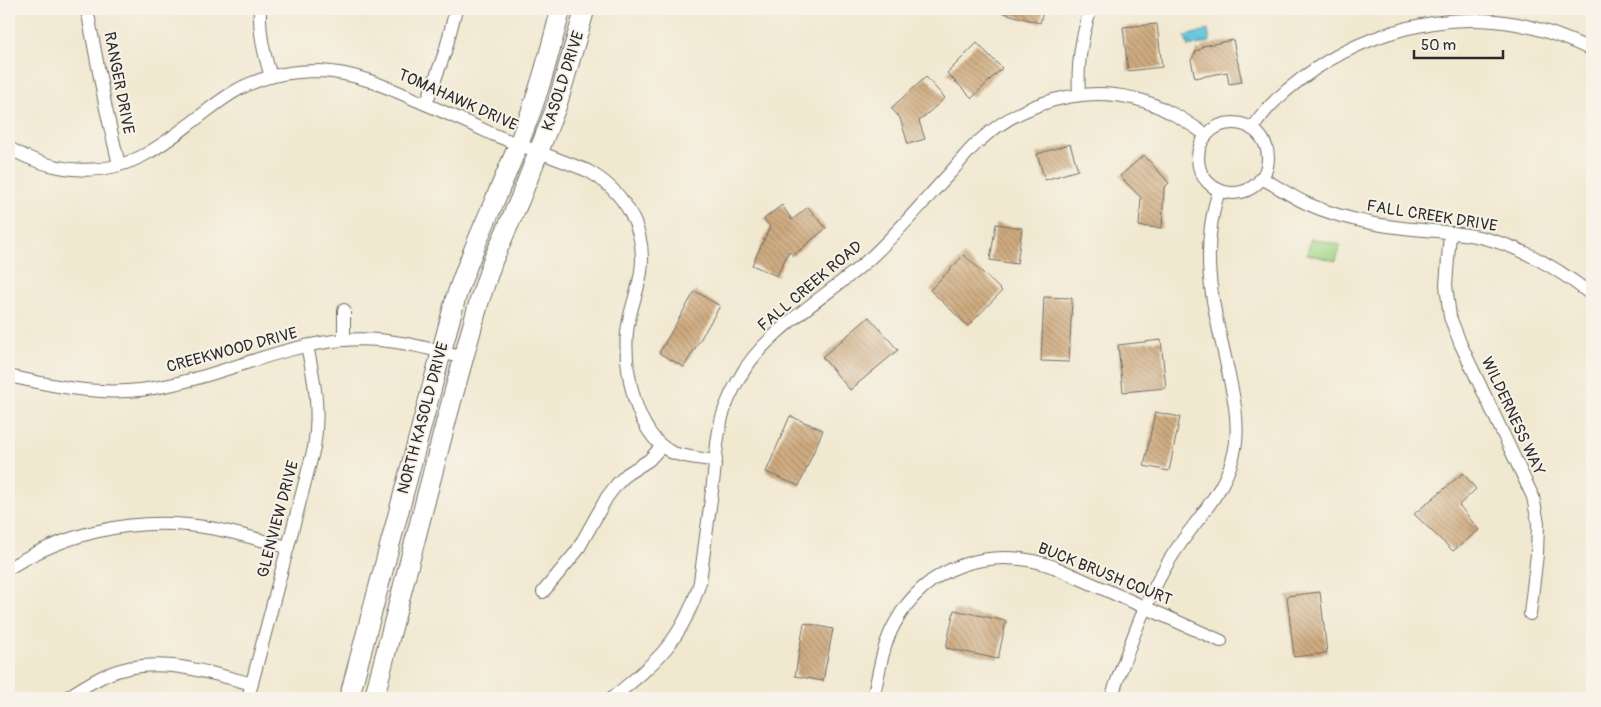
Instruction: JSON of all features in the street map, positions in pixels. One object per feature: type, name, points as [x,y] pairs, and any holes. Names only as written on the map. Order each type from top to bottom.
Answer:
[{"type":"main road","name":"KASOLD DRIVE","points":[[519,144],[544,71],[561,9]]},
{"type":"main road","name":"KASOLD DRIVE","points":[[539,152],[557,105],[585,9]]},
{"type":"main road","name":"NORTH KASOLD DRIVE","points":[[349,698],[464,272],[519,144]]},
{"type":"main road","name":"NORTH KASOLD DRIVE","points":[[374,698],[463,358],[493,260],[539,152]]},
{"type":"street","name":"RANGER DRIVE","points":[[87,9],[106,109],[119,164]]},
{"type":"street","points":[[260,9],[260,31],[263,52],[271,77]]},
{"type":"street","points":[[426,104],[444,52],[456,9]]},
{"type":"street","points":[[1079,95],[1079,55],[1091,9]]},
{"type":"street","points":[[1252,129],[1274,101],[1294,83],[1342,51],[1404,28],[1450,15],[1475,21],[1517,24],[1565,38],[1592,50]]},
{"type":"street","name":"TOMAHAWK DRIVE","points":[[9,148],[55,168],[72,170],[105,168],[145,155],[228,95],[246,85],[295,72],[337,72],[357,76],[382,85],[519,144],[588,171],[614,189],[626,204],[640,238],[641,272],[630,312],[627,334],[627,360],[637,405],[652,436],[662,446]]},
{"type":"street","name":"FALL CREEK ROAD","points":[[612,698],[659,659],[674,640],[694,603],[700,582],[723,413],[740,376],[771,338],[867,261],[890,239],[976,145],[993,130],[1037,104],[1079,95],[1111,94],[1133,98],[1169,111],[1206,135]]},
{"type":"street","points":[[1233,123],[1252,129],[1260,136],[1266,152],[1266,168],[1261,178],[1253,186],[1242,192],[1230,193],[1219,190],[1206,180],[1199,166],[1198,155],[1201,144],[1206,135],[1223,125],[1233,123]]},
{"type":"street","name":"FALL CREEK DRIVE","points":[[1261,178],[1308,204],[1340,216],[1392,227],[1478,237],[1505,244],[1567,276],[1592,296]]},
{"type":"street","points":[[1112,698],[1144,607],[1167,564],[1186,534],[1216,496],[1226,478],[1236,444],[1236,404],[1209,283],[1209,235],[1219,190]]},
{"type":"street","name":"WILDERNESS WAY","points":[[1450,233],[1446,284],[1450,316],[1461,345],[1532,497],[1538,523],[1537,554],[1530,614]]},
{"type":"street","points":[[344,310],[344,340]]},
{"type":"street","name":"CREEKWOOD DRIVE","points":[[9,376],[91,392],[141,390],[179,383],[307,346],[344,340],[402,343],[463,358]]},
{"type":"street","name":"GLENVIEW DRIVE","points":[[248,698],[314,448],[317,428],[316,389],[307,346]]},
{"type":"street","points":[[543,592],[577,551],[608,497],[618,484],[628,474],[649,460],[662,446],[686,456],[716,460]]},
{"type":"street","points":[[9,568],[28,556],[57,543],[107,528],[133,525],[160,523],[189,525],[222,530],[288,547]]},
{"type":"street","name":"BUCK BRUSH COURT","points":[[873,698],[887,642],[894,625],[904,609],[928,584],[946,572],[981,559],[1003,557],[1038,561],[1221,641]]},
{"type":"street","points":[[66,698],[107,675],[137,666],[158,664],[181,666],[252,684]]},
{"type":"green space","points":[[1311,238],[1340,245],[1336,261],[1307,254]]},
{"type":"water","points":[[1208,30],[1210,42],[1188,47],[1185,36]]},
{"type":"building","points":[[1001,9],[1044,9],[1040,23],[1000,12]]},
{"type":"building","points":[[1157,24],[1162,67],[1128,71],[1123,27]]},
{"type":"building","points":[[1233,40],[1242,82],[1229,84],[1227,72],[1195,78],[1191,60],[1197,50],[1200,50],[1203,46]]},
{"type":"building","points":[[977,43],[1002,68],[972,98],[947,73]]},
{"type":"building","points":[[926,77],[945,98],[919,121],[925,139],[908,144],[900,118],[891,108]]},
{"type":"building","points":[[1070,144],[1078,170],[1045,180],[1037,154]]},
{"type":"building","points":[[1144,155],[1169,183],[1164,188],[1162,228],[1139,226],[1141,198],[1120,176]]},
{"type":"building","points":[[782,205],[792,220],[808,207],[826,228],[793,256],[789,251],[777,276],[752,265],[770,227],[764,219]]},
{"type":"building","points":[[996,224],[1022,228],[1017,264],[990,260]]},
{"type":"building","points":[[964,255],[1002,291],[968,326],[930,290]]},
{"type":"building","points":[[695,291],[720,306],[684,367],[659,353]]},
{"type":"building","points":[[1044,297],[1072,298],[1069,362],[1041,361]]},
{"type":"building","points":[[869,317],[898,350],[850,390],[822,357]]},
{"type":"building","points":[[1161,340],[1166,388],[1123,392],[1118,345]]},
{"type":"building","points":[[1155,412],[1180,417],[1169,471],[1144,466]]},
{"type":"building","points":[[790,416],[823,430],[799,486],[766,472]]},
{"type":"building","points":[[1463,473],[1476,489],[1459,505],[1479,530],[1453,551],[1414,514]]},
{"type":"building","points":[[1320,592],[1327,653],[1294,657],[1287,596]]},
{"type":"building","points":[[954,610],[1006,621],[998,659],[946,648]]},
{"type":"building","points":[[804,623],[833,629],[823,681],[795,676]]}]
